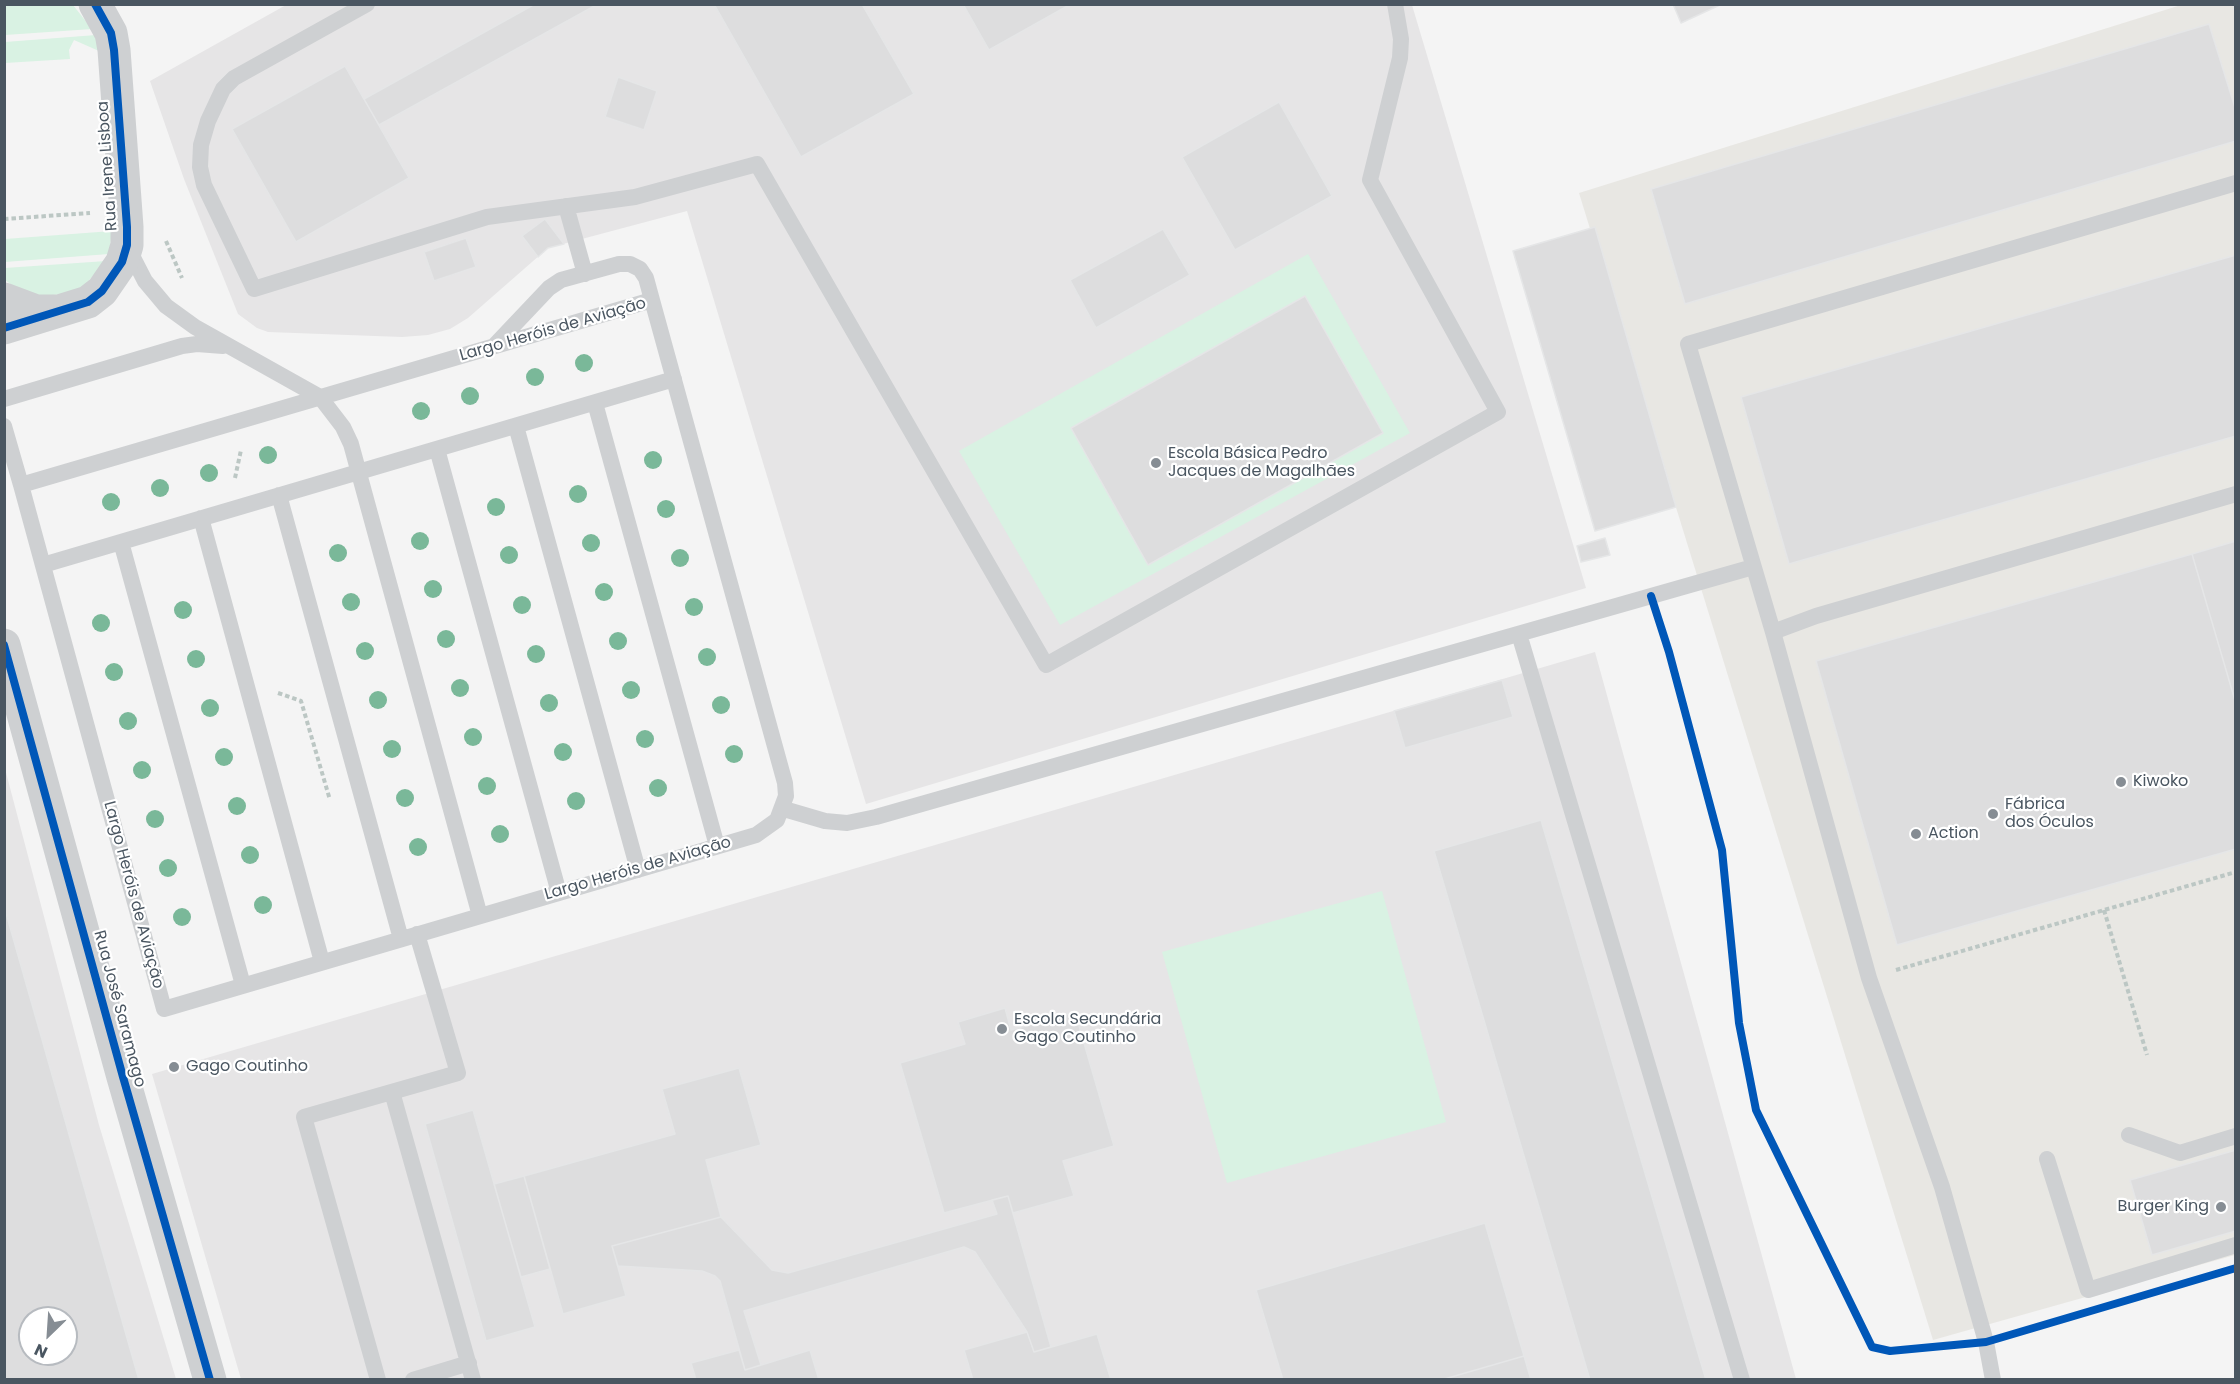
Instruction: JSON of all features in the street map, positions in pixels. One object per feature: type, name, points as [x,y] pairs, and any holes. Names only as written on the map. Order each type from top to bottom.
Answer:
[{"type":"street","name":"Rua Irene Lisboa","points":[[4,328],[72,308],[102,291],[122,262],[127,245],[113,19],[94,4]]},
{"type":"street","points":[[4,299],[36,311],[72,308]]},
{"type":"street","name":"Rua José Saramago","points":[[4,645],[126,1088],[210,1380]]},
{"type":"lane","points":[[367,4],[234,78],[223,89],[208,121],[201,145],[200,166],[204,184],[254,289],[488,216],[635,197],[757,164],[1046,665],[1498,412],[1370,180],[1400,58],[1401,39],[1395,4]]},
{"type":"lane","points":[[1993,1380],[1986,1342],[1942,1187],[1869,978],[1773,632],[1688,344],[2235,183]]},
{"type":"lane","points":[[566,206],[585,274]]},
{"type":"lane","points":[[127,245],[145,281],[166,306],[195,327],[320,398],[343,426],[358,472],[480,916]]},
{"type":"lane","points":[[494,346],[549,288],[561,280],[619,264],[630,264],[640,269],[646,278],[652,300]]},
{"type":"lane","name":"Largo Heróis de Aviação","points":[[4,426],[164,1009],[717,846],[768,829],[784,809],[785,783],[652,300],[21,485]]},
{"type":"lane","points":[[4,399],[182,346],[212,344],[241,353]]},
{"type":"lane","points":[[43,565],[674,379]]},
{"type":"lane","points":[[595,403],[717,846]]},
{"type":"lane","points":[[516,426],[638,870]]},
{"type":"lane","points":[[437,449],[559,893]]},
{"type":"lane","points":[[1773,632],[1816,616],[2235,494]]},
{"type":"lane","points":[[279,495],[401,939]]},
{"type":"lane","points":[[201,518],[322,962]]},
{"type":"lane","points":[[122,542],[243,985]]},
{"type":"lane","points":[[784,809],[825,821],[847,823],[876,818],[1753,567]]},
{"type":"lane","points":[[1520,634],[1742,1380]]},
{"type":"lane","points":[[378,1380],[304,1117],[458,1073],[417,934]]},
{"type":"lane","points":[[392,1092],[471,1371],[413,1380]]},
{"type":"lane","points":[[2129,1135],[2180,1153],[2235,1136]]},
{"type":"lane","points":[[2047,1159],[2088,1290],[2235,1245]]},
{"type":"path","points":[[4,219],[99,212]]},
{"type":"path","points":[[1869,978],[2235,872]]},
{"type":"path","points":[[2104,910],[2147,1055]]},
{"type":"shaded area","name":"Escola Básica Pedro Jacques de Magalhães","points":[[286,5],[1412,5],[1586,588],[866,804],[687,211],[548,248],[468,318],[450,329],[428,335],[402,337],[268,332],[257,328],[238,314],[184,179],[150,81]]},
{"type":"shaded area","points":[[2181,5],[2235,5],[2235,1255],[1933,1340],[1579,193]]},
{"type":"shaded area","name":"Escola Secundária Gago Coutinho","points":[[1595,652],[1796,1379],[241,1379],[152,1074]]},
{"type":"shaded area","points":[[4,765],[99,1125],[176,1379],[5,1379]]},
{"type":"green space","points":[[5,5],[73,5],[92,29],[5,35]]},
{"type":"green space","points":[[96,35],[99,51],[74,40],[69,50],[70,59],[5,63],[5,42]]},
{"type":"green space","points":[[112,231],[109,254],[5,262],[5,239]]},
{"type":"green space","points":[[1308,254],[1410,433],[1060,625],[959,451]]},
{"type":"green space","points":[[106,261],[84,286],[69,294],[36,296],[20,291],[5,280],[5,268]]},
{"type":"green space","points":[[1382,891],[1446,1122],[1227,1183],[1162,952]]},
{"type":"building","points":[[535,4],[598,4],[379,125],[364,99]]},
{"type":"building","points":[[714,4],[862,4],[914,94],[801,157]]},
{"type":"building","points":[[963,4],[1071,4],[989,50]]},
{"type":"building","points":[[1673,4],[1722,4],[1681,23]]},
{"type":"building","points":[[2209,24],[2236,111],[2236,141],[1685,304],[1651,189]]},
{"type":"building","points":[[345,66],[409,178],[296,242],[232,129]]},
{"type":"building","points":[[618,77],[657,91],[644,130],[605,117]]},
{"type":"building","points":[[1279,102],[1332,196],[1235,250],[1182,157]]},
{"type":"building","points":[[545,219],[564,244],[548,248],[538,257],[522,236]]},
{"type":"building","points":[[1595,227],[1676,507],[1595,531],[1513,251]]},
{"type":"building","points":[[1163,229],[1190,275],[1096,328],[1070,280]]},
{"type":"building","points":[[466,238],[476,267],[434,281],[424,252]]},
{"type":"building","points":[[2236,255],[2236,436],[1789,564],[1741,397]]},
{"type":"building","points":[[1305,296],[1383,433],[1148,565],[1071,428]]},
{"type":"building","points":[[1605,538],[1610,555],[1581,562],[1577,546]]},
{"type":"building","points":[[2236,541],[2236,704],[2192,554]]},
{"type":"building","points":[[2192,554],[2236,704],[2236,849],[1897,945],[1816,661]]},
{"type":"building","points":[[1502,680],[1513,717],[1405,748],[1394,711]]},
{"type":"building","points":[[1541,820],[1706,1380],[1590,1380],[1434,851]]},
{"type":"building","points":[[4,906],[139,1380],[4,1380]]},
{"type":"building","points":[[1005,1008],[1011,1030],[1075,1012],[1114,1146],[1063,1161],[1074,1196],[1013,1213],[1008,1196],[944,1213],[900,1063],[965,1044],[958,1022]]},
{"type":"building","points":[[739,1068],[761,1145],[706,1160],[721,1217],[612,1246],[626,1296],[563,1314],[524,1176],[675,1134],[662,1089]]},
{"type":"building","points":[[473,1110],[535,1327],[486,1341],[425,1124]]},
{"type":"building","points":[[2236,1150],[2236,1231],[2152,1255],[2130,1180]]},
{"type":"building","points":[[524,1176],[550,1269],[521,1277],[494,1184]]},
{"type":"building","points":[[1008,1196],[1051,1347],[1034,1352],[1027,1332],[975,1252],[964,1247],[744,1311],[761,1365],[745,1370],[720,1281],[715,1276],[702,1271],[618,1266],[612,1246],[721,1217],[772,1270],[788,1273],[997,1214],[992,1200]]},
{"type":"building","points":[[1485,1223],[1524,1356],[1441,1380],[1283,1380],[1256,1290]]},
{"type":"building","points":[[1027,1332],[1034,1352],[1097,1334],[1111,1380],[973,1380],[964,1350]]},
{"type":"building","points":[[739,1350],[745,1370],[810,1350],[819,1380],[696,1380],[691,1363]]},
{"type":"building","points":[[1524,1356],[1531,1380],[1441,1380]]},
{"type":"cycle path","points":[[4,328],[88,302],[102,291],[122,262],[127,245],[114,50],[111,33],[95,4]]},
{"type":"cycle path","points":[[1651,596],[1669,652],[1722,850],[1739,1023],[1756,1110],[1872,1347],[1890,1351],[1986,1342],[2236,1268]]},
{"type":"cycle path","points":[[4,645],[123,1077],[210,1380]]},
{"type":"place","name":"Escola Básica Pedro Jacques de Magalhães","points":[[1156,463]]},
{"type":"place","name":"Kiwoko","points":[[2121,782]]},
{"type":"place","name":"Fábrica dos Óculos","points":[[1993,814]]},
{"type":"place","name":"Action","points":[[1916,834]]},
{"type":"place","name":"Escola Secundária Gago Coutinho","points":[[1002,1029]]},
{"type":"place","name":"Gago Coutinho","points":[[174,1067]]},
{"type":"place","name":"Burger King","points":[[2221,1207]]}]
